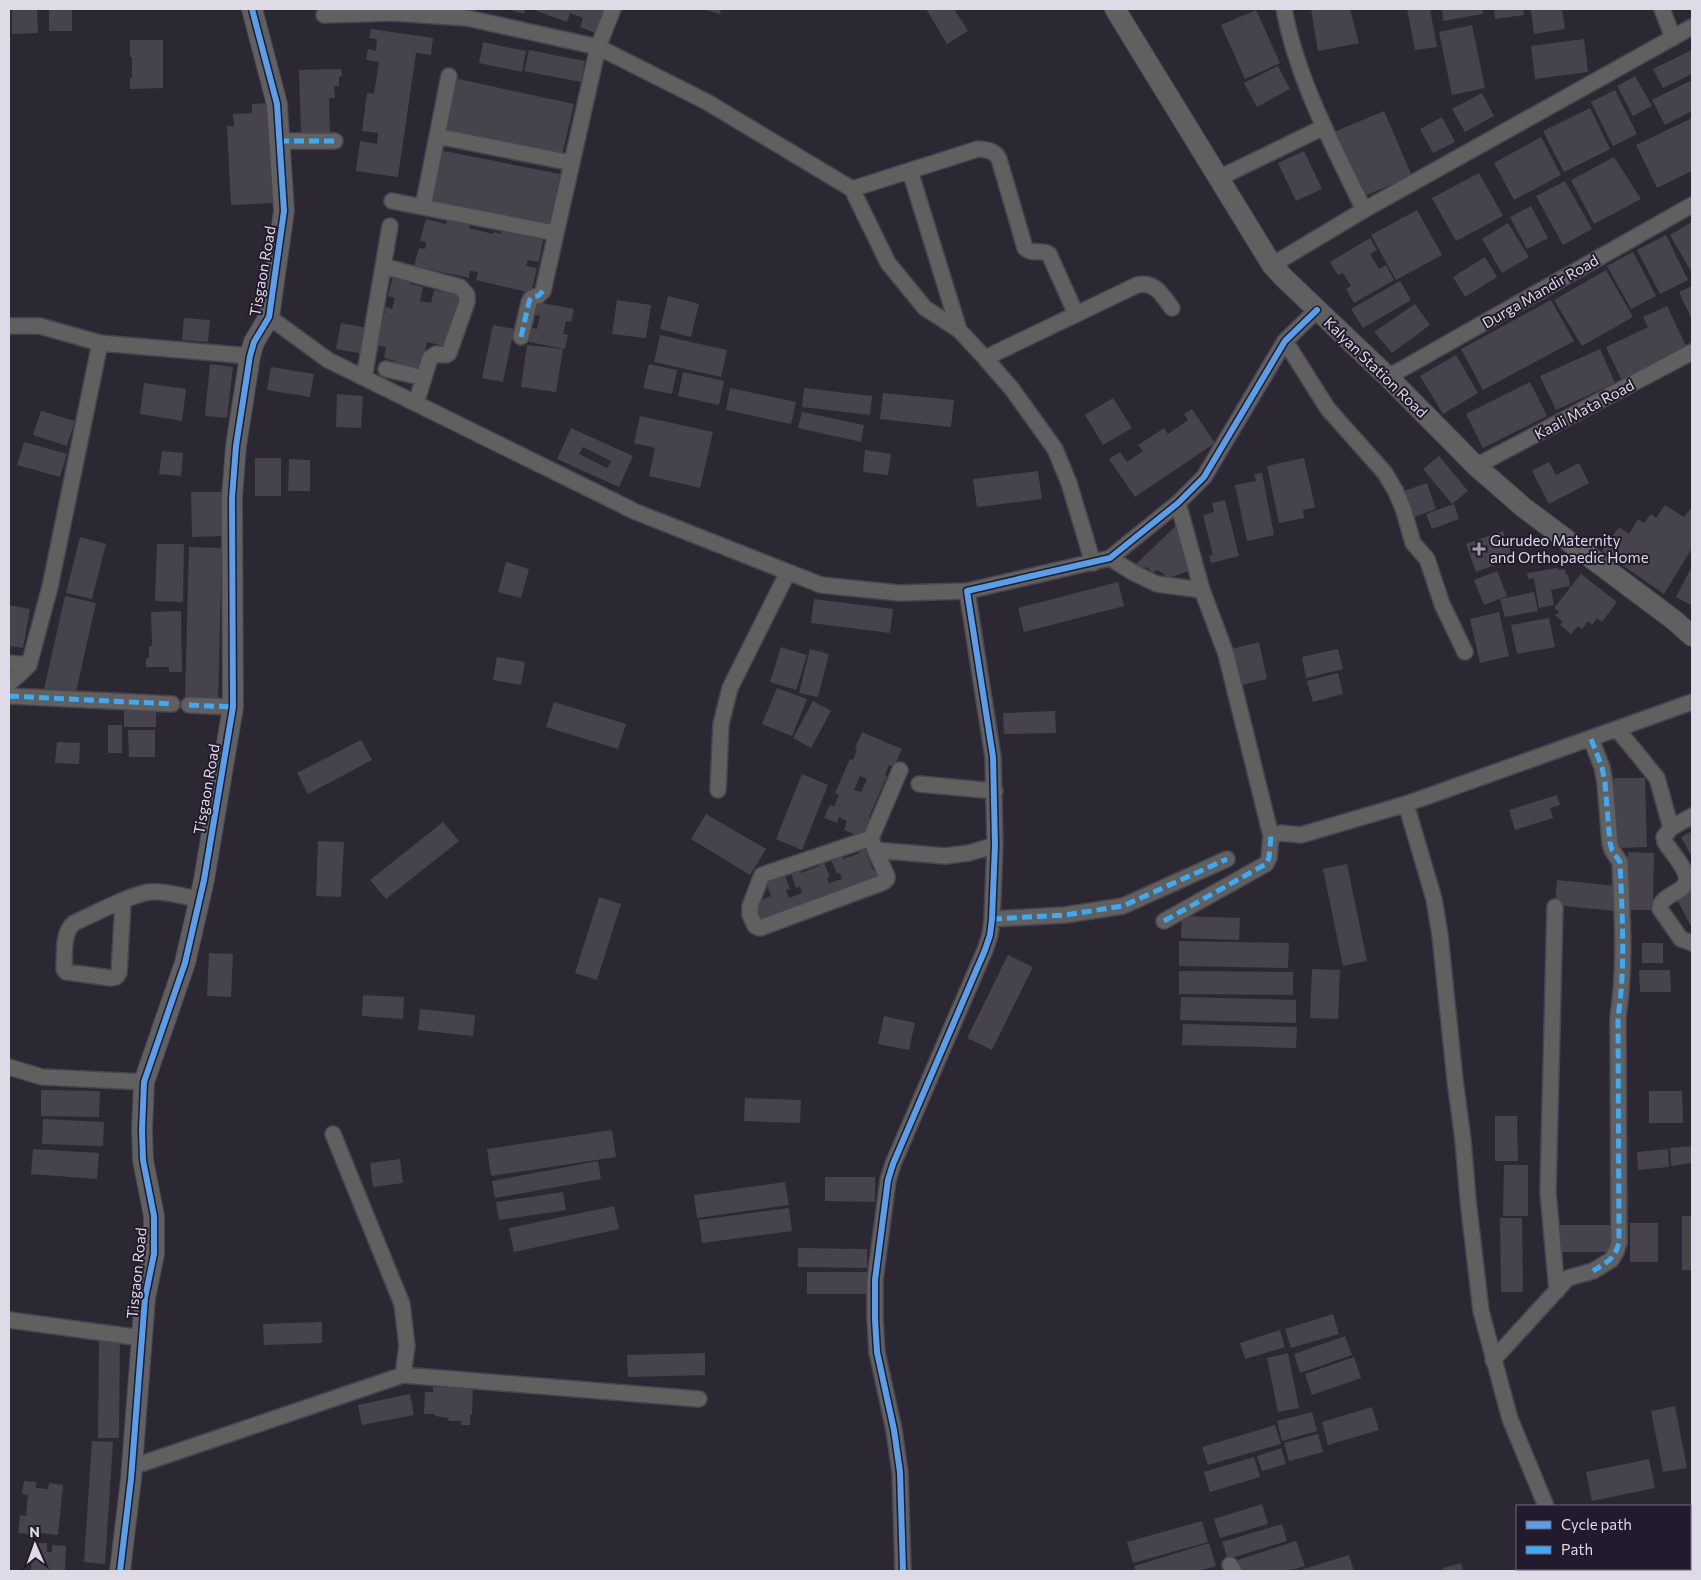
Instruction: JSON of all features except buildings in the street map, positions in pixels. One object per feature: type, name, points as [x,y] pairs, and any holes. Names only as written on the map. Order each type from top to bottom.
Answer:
[{"type":"street","name":"Tisgaon Road","points":[[120,1571],[132,1467],[145,1298],[154,1254],[154,1216],[143,1160],[144,1082],[185,963],[199,900],[233,707],[232,498],[236,446],[250,356],[254,342],[269,317],[284,211],[277,104],[252,9]]},
{"type":"street","points":[[521,337],[529,302],[534,296],[538,296],[543,291],[598,47],[613,9]]},
{"type":"street","name":"Kalyan Station Road","points":[[1115,9],[1272,265],[1388,377],[1476,466],[1523,507],[1674,620],[1692,636]]},
{"type":"street","points":[[1284,9],[1289,37],[1301,73],[1324,127],[1364,210]]},
{"type":"street","points":[[1662,9],[1673,38]]},
{"type":"street","points":[[324,15],[393,13],[467,18],[598,47],[707,102],[852,189],[888,263],[908,289],[925,308],[959,330],[985,358],[1012,389],[1055,449],[1069,484],[1093,562]]},
{"type":"street","points":[[1272,265],[1364,210],[1692,27]]},
{"type":"street","points":[[423,207],[449,76]]},
{"type":"street","points":[[1219,178],[1324,127]]},
{"type":"street","points":[[437,136],[572,163]]},
{"type":"street","points":[[279,141],[335,141]]},
{"type":"street","points":[[852,189],[978,150],[987,150],[997,155],[1025,248],[1032,252],[1045,252],[1049,254],[1076,314]]},
{"type":"street","points":[[910,171],[959,330]]},
{"type":"street","points":[[392,201],[555,233]]},
{"type":"street","name":"Durga Mandir Road","points":[[1388,377],[1692,205]]},
{"type":"street","points":[[364,378],[390,226]]},
{"type":"street","points":[[383,266],[460,288],[467,296],[449,353],[446,355],[436,354],[430,358],[416,403]]},
{"type":"street","points":[[985,358],[1144,283],[1152,285],[1159,290],[1172,308]]},
{"type":"street","points":[[269,317],[328,360],[636,512],[821,585],[899,593],[967,591],[1110,558],[1178,503],[1204,477],[1286,341],[1317,310]]},
{"type":"street","points":[[9,326],[40,326],[100,343],[250,356]]},
{"type":"street","points":[[1286,341],[1328,409],[1385,473],[1395,490],[1403,508],[1413,543],[1427,558],[1442,604],[1465,652]]},
{"type":"street","points":[[9,683],[28,665],[50,587],[100,343]]},
{"type":"street","name":"Kaali Mata Road","points":[[1476,466],[1692,352]]},
{"type":"street","points":[[386,369],[424,378]]},
{"type":"street","points":[[1164,921],[1266,864],[1269,858],[1271,836],[1226,654],[1202,590],[1178,503]]},
{"type":"street","points":[[1110,558],[1134,574],[1157,584],[1202,590]]},
{"type":"street","points":[[718,790],[721,724],[730,688],[788,572]]},
{"type":"street","points":[[904,1571],[900,1472],[894,1430],[877,1352],[875,1280],[888,1180],[900,1145],[990,935],[995,845],[995,791],[990,738],[967,591]]},
{"type":"street","points":[[9,664],[28,665]]},
{"type":"street","points":[[9,696],[172,704]]},
{"type":"street","points":[[1271,836],[1282,834],[1301,836],[1406,804],[1692,702]]},
{"type":"street","points":[[189,705],[233,707]]},
{"type":"street","points":[[1617,729],[1657,778],[1671,828]]},
{"type":"street","points":[[1493,1360],[1568,1278],[1593,1272],[1611,1260],[1619,1243],[1618,1017],[1623,989],[1620,862],[1610,844],[1605,783],[1602,767],[1591,739]]},
{"type":"street","points":[[900,770],[873,844],[887,879],[884,882],[760,928],[755,926],[750,915],[750,906],[762,874],[873,844],[945,856],[969,853],[995,845]]},
{"type":"street","points":[[919,784],[995,791]]},
{"type":"street","points":[[1406,804],[1434,899],[1440,935],[1454,1080],[1463,1140],[1481,1311],[1510,1419],[1546,1505]]},
{"type":"street","points":[[1692,816],[1671,828],[1664,837],[1665,842],[1685,873],[1686,883],[1684,888],[1662,900],[1660,904],[1660,909],[1681,940],[1692,943]]},
{"type":"street","points":[[992,919],[1064,915],[1123,906],[1227,859]]},
{"type":"street","points":[[123,902],[119,973],[116,977],[66,972],[64,969],[67,934],[70,926],[74,923],[139,894],[149,892],[159,892],[199,900]]},
{"type":"street","points":[[1555,907],[1548,1192],[1557,1291]]},
{"type":"street","points":[[9,1067],[42,1077],[144,1082]]},
{"type":"street","points":[[333,1134],[402,1304],[407,1346],[403,1375]]},
{"type":"street","points":[[9,1320],[142,1338]]},
{"type":"street","points":[[132,1467],[403,1375],[700,1399]]},
{"type":"marked path","points":[[279,141],[335,141]]},
{"type":"marked path","points":[[521,337],[530,300],[543,291]]},
{"type":"marked path","points":[[9,696],[172,704]]},
{"type":"marked path","points":[[189,705],[233,707]]},
{"type":"marked path","points":[[1591,739],[1602,767],[1605,783],[1610,843],[1620,862],[1623,939],[1618,1017],[1619,1243],[1612,1257],[1593,1271]]},
{"type":"marked path","points":[[1164,921],[1266,864],[1269,858],[1271,836]]},
{"type":"marked path","points":[[992,919],[1065,915],[1123,906],[1227,859]]},
{"type":"cycle path","points":[[120,1571],[131,1479],[145,1298],[154,1254],[154,1216],[143,1160],[144,1082],[185,963],[204,880],[233,707],[232,498],[236,446],[250,356],[254,342],[269,317],[284,211],[277,104],[252,9]]},
{"type":"cycle path","points":[[903,1571],[900,1472],[894,1430],[877,1352],[875,1280],[888,1180],[893,1164],[990,935],[995,845],[993,757],[967,591],[1110,558],[1178,503],[1204,477],[1285,341],[1317,310]]},
{"type":"place","name":"Gurudeo Maternity and Orthopaedic Home","points":[[1479,549]]}]
